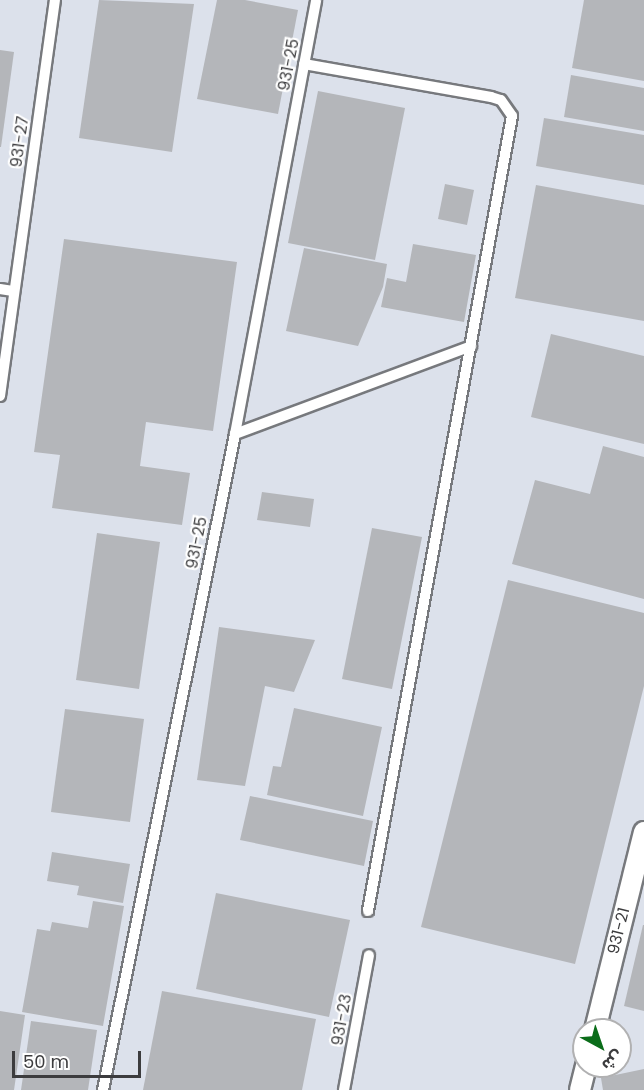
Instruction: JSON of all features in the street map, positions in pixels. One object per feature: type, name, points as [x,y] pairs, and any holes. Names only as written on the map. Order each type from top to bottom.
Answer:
[{"type":"street","name":"931-21","points":[[598,1018],[644,832]]},
{"type":"lane","name":"931-27","points":[[0,396],[55,0]]},
{"type":"lane","name":"931-25","points":[[103,1090],[235,434],[316,0]]},
{"type":"lane","points":[[304,64],[491,97],[508,106],[512,125],[368,911]]},
{"type":"lane","points":[[0,289],[13,291]]},
{"type":"lane","points":[[235,434],[471,346]]},
{"type":"lane","name":"931-23","points":[[344,1090],[369,955]]},
{"type":"shaded area","points":[[0,0],[644,0],[644,1090],[0,1090]]},
{"type":"building","points":[[99,0],[194,4],[172,152],[79,138]]},
{"type":"building","points":[[217,0],[245,0],[298,10],[278,114],[197,99]]},
{"type":"building","points":[[584,0],[644,0],[644,81],[572,68]]},
{"type":"building","points":[[0,50],[14,52],[1,147],[0,147]]},
{"type":"building","points":[[571,75],[644,88],[644,131],[564,117]]},
{"type":"building","points":[[318,91],[405,108],[375,260],[288,243]]},
{"type":"building","points":[[544,118],[644,135],[644,185],[536,166]]},
{"type":"building","points":[[445,184],[474,190],[467,225],[438,219]]},
{"type":"building","points":[[536,185],[644,205],[644,321],[515,298]]},
{"type":"building","points":[[64,239],[237,262],[213,431],[146,422],[140,466],[190,473],[182,525],[52,508],[60,455],[34,452]]},
{"type":"building","points":[[413,244],[476,255],[464,322],[381,307],[387,278],[406,282]]},
{"type":"building","points":[[304,248],[387,264],[383,287],[358,346],[286,331]]},
{"type":"building","points":[[551,334],[644,356],[644,444],[531,417]]},
{"type":"building","points":[[603,446],[644,457],[644,599],[512,564],[535,480],[590,494]]},
{"type":"building","points":[[262,492],[314,499],[310,527],[257,520]]},
{"type":"building","points":[[372,528],[422,537],[392,689],[342,679]]},
{"type":"building","points":[[97,533],[160,542],[139,689],[76,680]]},
{"type":"building","points":[[508,580],[644,613],[644,686],[575,964],[421,927]]},
{"type":"building","points":[[219,627],[315,640],[294,692],[265,686],[245,786],[197,780]]},
{"type":"building","points":[[294,708],[382,727],[363,816],[267,795],[273,766],[281,767]]},
{"type":"building","points":[[65,709],[144,719],[130,822],[51,812]]},
{"type":"building","points":[[250,796],[373,821],[364,866],[240,840]]},
{"type":"building","points":[[52,852],[130,864],[123,903],[77,895],[79,886],[47,881]]},
{"type":"building","points":[[216,893],[350,920],[329,1017],[196,989]]},
{"type":"building","points":[[93,901],[124,906],[103,1026],[22,1012],[37,929],[50,931],[52,922],[88,928]]},
{"type":"building","points":[[644,925],[644,1011],[624,1006]]},
{"type":"building","points":[[162,991],[316,1019],[302,1090],[143,1090]]},
{"type":"building","points":[[0,1011],[25,1015],[14,1090],[0,1090]]},
{"type":"building","points":[[31,1021],[97,1030],[88,1090],[21,1090]]},
{"type":"building","points":[[644,1069],[644,1090],[603,1090],[601,1078],[632,1078],[632,1072]]}]
